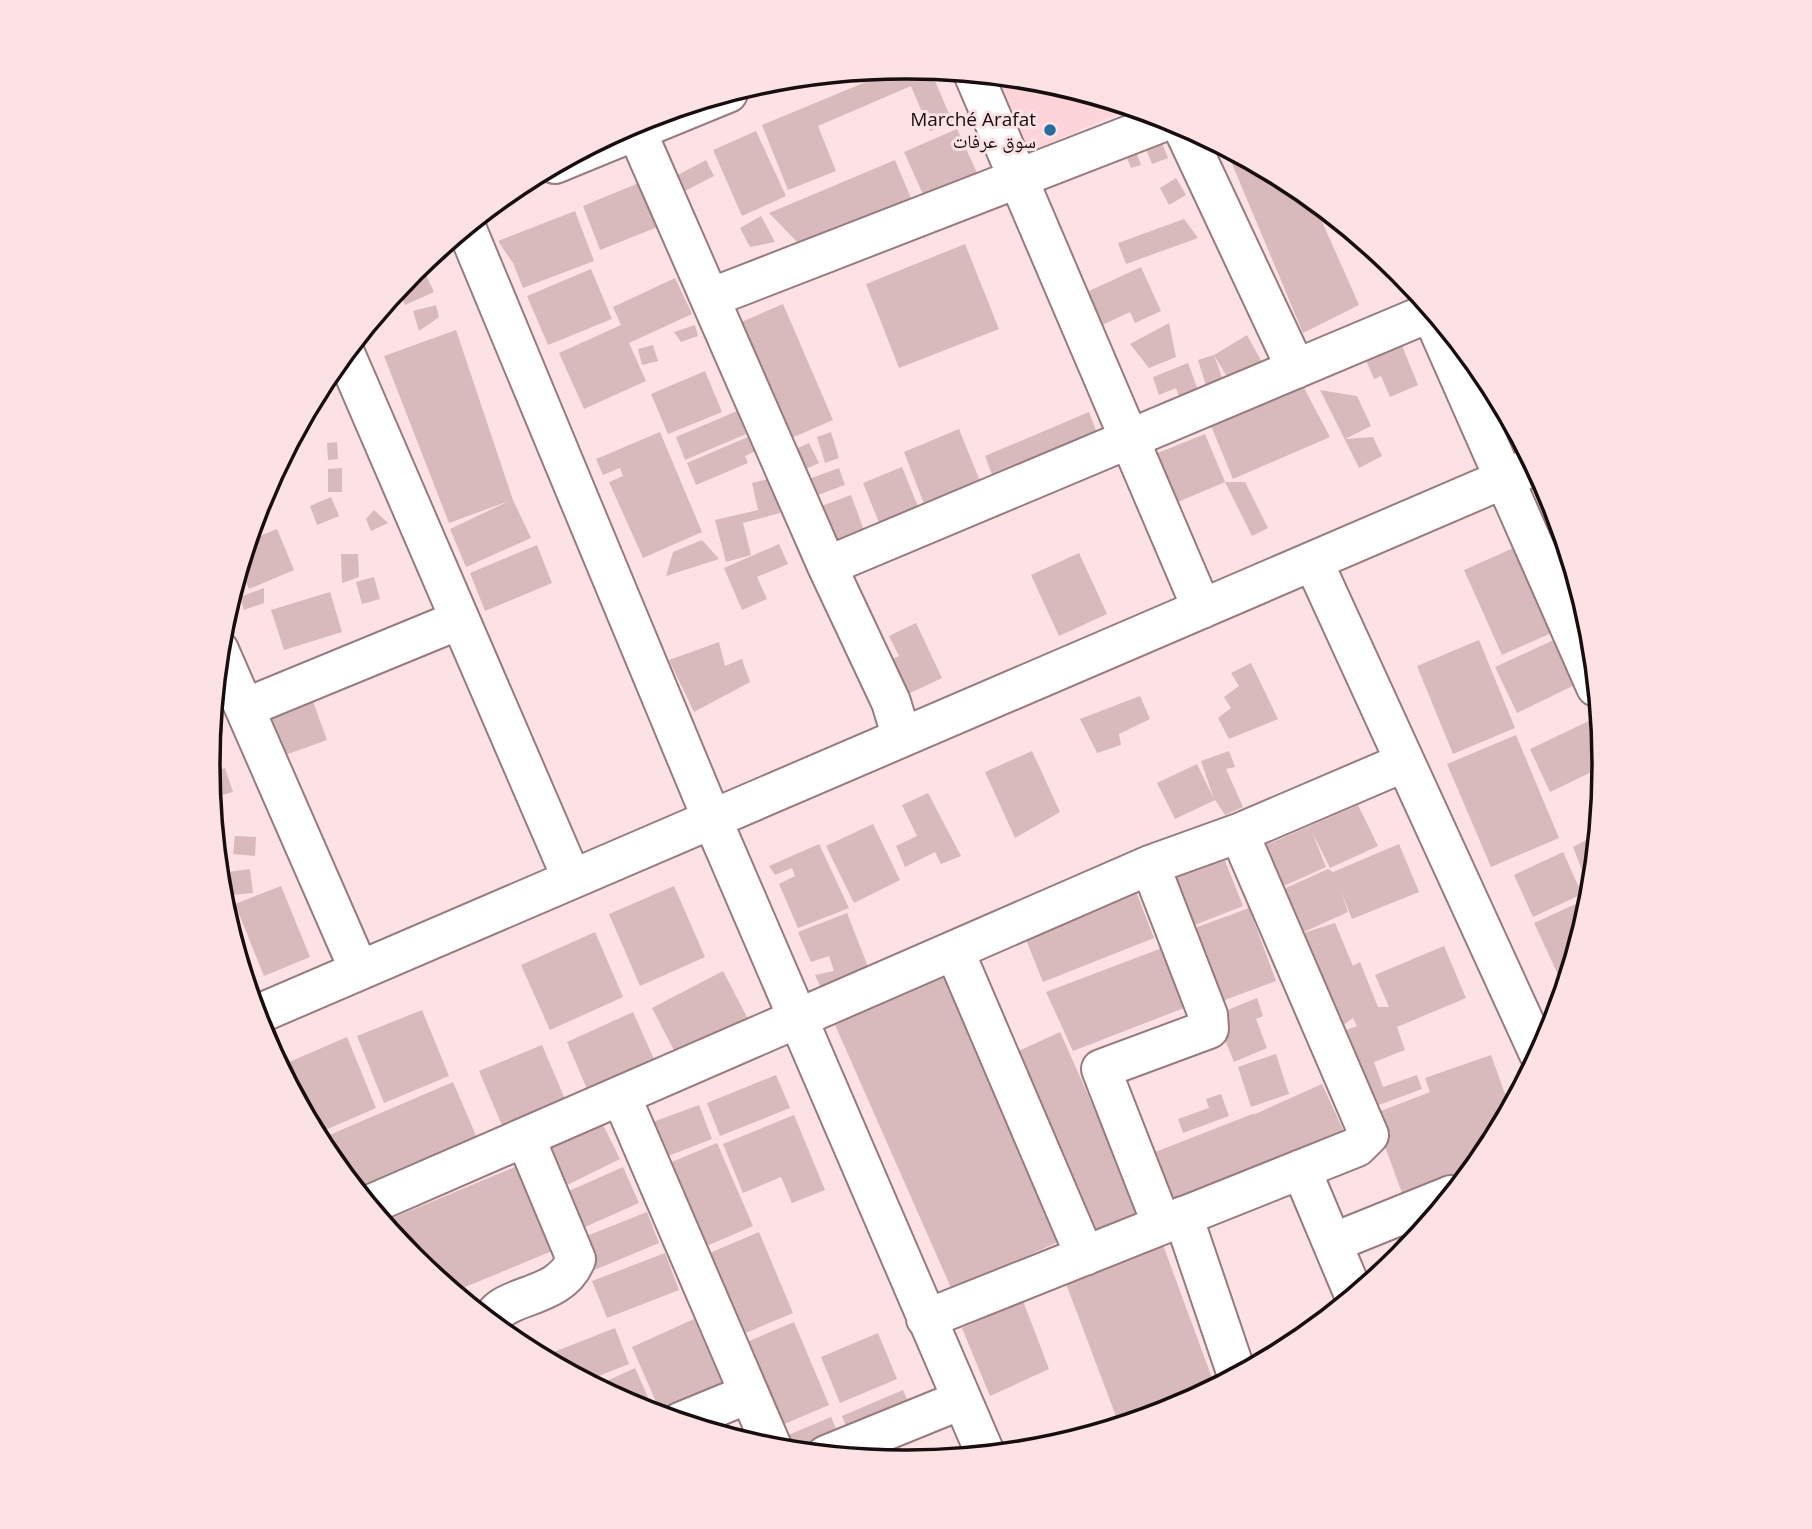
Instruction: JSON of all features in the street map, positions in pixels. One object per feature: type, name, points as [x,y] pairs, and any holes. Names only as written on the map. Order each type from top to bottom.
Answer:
[{"type":"street","points":[[976,83],[1202,609]]},
{"type":"street","points":[[710,298],[1154,126]]},
{"type":"street","points":[[638,134],[827,566],[891,702],[901,735]]},
{"type":"street","points":[[1189,140],[1296,369]]},
{"type":"street","points":[[470,236],[712,819],[982,1446]]},
{"type":"street","points":[[827,566],[1296,369],[1422,312]]},
{"type":"street","points":[[1452,349],[1518,473],[1581,641]]},
{"type":"street","points":[[350,364],[572,879]]},
{"type":"street","points":[[266,1011],[901,735],[1518,473]]},
{"type":"street","points":[[1313,561],[1533,1042]]},
{"type":"street","points":[[245,708],[459,621]]},
{"type":"street","points":[[227,668],[359,970]]},
{"type":"street","points":[[377,1201],[1150,866],[1239,832],[1405,762]]},
{"type":"street","points":[[926,1319],[1357,1147],[1369,1135],[1239,832]]},
{"type":"street","points":[[1150,866],[1208,1015],[1209,1029],[1101,1069],[1172,1221],[1233,1367]]},
{"type":"street","points":[[955,952],[1085,1256]]},
{"type":"street","points":[[621,1096],[767,1436]]},
{"type":"street","points":[[497,1315],[501,1308],[562,1282],[571,1272],[576,1259],[525,1137]]},
{"type":"street","points":[[1301,1169],[1350,1287]]},
{"type":"street","points":[[1332,1243],[1434,1202]]},
{"type":"street","points":[[694,1416],[748,1394]]},
{"type":"street","points":[[845,1447],[961,1400]]},
{"type":"shaded area","name":"Marché Arafat سوق عرفات","points":[[998,85],[1040,92],[1119,113],[1029,152]]},
{"type":"building","points":[[906,79],[934,80],[952,121],[930,131],[911,86],[818,126],[836,171],[788,190],[762,125],[871,80]]},
{"type":"building","points":[[957,129],[979,177],[926,201],[904,152]]},
{"type":"building","points":[[756,131],[786,196],[742,216],[713,150]]},
{"type":"building","points":[[1160,138],[1168,158],[1152,164],[1144,144]]},
{"type":"building","points":[[1135,149],[1141,165],[1131,168],[1124,151]]},
{"type":"building","points":[[706,160],[714,176],[681,193],[674,177]]},
{"type":"building","points":[[895,160],[913,203],[804,249],[769,213]]},
{"type":"building","points":[[1231,161],[1287,194],[1321,218],[1359,305],[1303,333]]},
{"type":"building","points":[[1176,178],[1186,195],[1169,205],[1160,188]]},
{"type":"building","points":[[641,182],[660,226],[600,250],[583,206]]},
{"type":"building","points":[[575,211],[594,261],[523,288],[513,263],[498,241]]},
{"type":"building","points":[[761,216],[775,242],[750,247],[740,228]]},
{"type":"building","points":[[1184,219],[1198,238],[1126,264],[1118,243]]},
{"type":"building","points":[[965,244],[999,329],[899,368],[866,284]]},
{"type":"building","points":[[1141,267],[1161,311],[1135,323],[1130,312],[1102,325],[1085,293]]},
{"type":"building","points":[[591,269],[612,319],[548,345],[527,296]]},
{"type":"building","points":[[426,275],[434,292],[405,305],[402,299]]},
{"type":"building","points":[[675,278],[692,314],[629,343],[646,381],[584,409],[559,353],[621,325],[613,307]]},
{"type":"building","points":[[783,304],[833,420],[782,442],[732,326]]},
{"type":"building","points":[[436,305],[439,317],[419,331],[413,311]]},
{"type":"building","points":[[1169,323],[1176,357],[1149,368],[1130,344]]},
{"type":"building","points":[[695,325],[698,336],[681,342],[674,332]]},
{"type":"building","points":[[456,330],[513,500],[531,538],[466,567],[450,529],[509,501],[449,523],[384,356]]},
{"type":"building","points":[[1247,335],[1263,364],[1230,382],[1214,355]]},
{"type":"building","points":[[1401,343],[1418,385],[1390,397],[1381,376],[1374,379],[1365,358]]},
{"type":"building","points":[[653,345],[658,361],[642,365],[638,349]]},
{"type":"building","points":[[1214,355],[1224,383],[1207,389],[1198,360]]},
{"type":"building","points":[[1188,363],[1198,390],[1179,397],[1176,388],[1159,395],[1153,377]]},
{"type":"building","points":[[705,371],[722,412],[668,434],[651,394]]},
{"type":"building","points":[[1303,386],[1330,437],[1233,479],[1211,426]]},
{"type":"building","points":[[1320,390],[1357,396],[1371,426],[1345,439],[1373,437],[1382,456],[1359,468]]},
{"type":"building","points":[[737,411],[746,434],[685,460],[676,437]]},
{"type":"building","points":[[1089,412],[1102,447],[997,488],[985,456]]},
{"type":"building","points":[[959,429],[984,491],[928,514],[904,452]]},
{"type":"building","points":[[660,432],[702,532],[643,558],[609,482],[623,476],[620,468],[603,475],[596,459]]},
{"type":"building","points":[[831,432],[839,458],[825,463],[817,437]]},
{"type":"building","points":[[1205,434],[1225,482],[1164,508],[1145,458]]},
{"type":"building","points":[[750,436],[756,451],[745,456],[748,463],[696,485],[687,463]]},
{"type":"building","points":[[337,442],[338,459],[328,460],[327,443]]},
{"type":"building","points":[[809,443],[819,463],[799,472],[789,452]]},
{"type":"building","points":[[902,467],[923,519],[884,535],[863,483]]},
{"type":"building","points":[[342,468],[342,492],[328,492],[328,469]]},
{"type":"building","points":[[839,468],[845,485],[815,496],[809,479]]},
{"type":"building","points":[[772,478],[780,513],[743,523],[751,555],[726,562],[715,520],[758,510],[752,483]]},
{"type":"building","points":[[1225,482],[1245,482],[1268,528],[1252,536]]},
{"type":"building","points":[[851,495],[869,544],[830,559],[811,510]]},
{"type":"building","points":[[331,497],[339,516],[317,525],[310,506]]},
{"type":"building","points":[[374,510],[388,523],[371,531],[366,519]]},
{"type":"building","points":[[277,529],[294,570],[249,589],[246,581],[260,536]]},
{"type":"building","points":[[702,540],[719,559],[666,576],[673,552]]},
{"type":"building","points":[[779,544],[788,564],[757,577],[767,599],[742,610],[724,568]]},
{"type":"building","points":[[537,545],[552,583],[485,611],[470,573]]},
{"type":"building","points":[[1518,546],[1556,631],[1502,655],[1464,570]]},
{"type":"building","points":[[1079,553],[1107,614],[1059,636],[1031,575]]},
{"type":"building","points":[[341,554],[358,554],[359,577],[342,583]]},
{"type":"building","points":[[374,577],[380,599],[362,604],[356,582]]},
{"type":"building","points":[[264,588],[264,603],[244,610],[242,596]]},
{"type":"building","points":[[330,592],[342,632],[284,650],[271,610]]},
{"type":"building","points":[[916,623],[942,678],[891,702],[875,667],[899,656],[889,636]]},
{"type":"building","points":[[1558,638],[1579,683],[1517,713],[1495,667]]},
{"type":"building","points":[[1479,640],[1515,728],[1453,754],[1417,666]]},
{"type":"building","points":[[719,642],[725,666],[742,659],[750,682],[694,712],[669,660]]},
{"type":"building","points":[[1251,663],[1278,719],[1229,739],[1218,718],[1231,708],[1224,697],[1239,686],[1231,673]]},
{"type":"building","points":[[310,693],[327,740],[274,759],[257,712]]},
{"type":"building","points":[[1140,696],[1150,719],[1119,734],[1121,745],[1097,753],[1080,719]]},
{"type":"building","points":[[1590,720],[1592,772],[1550,792],[1530,749]]},
{"type":"building","points":[[1516,735],[1559,838],[1491,867],[1447,764]]},
{"type":"building","points":[[1032,751],[1060,812],[1015,838],[985,772]]},
{"type":"building","points":[[1229,751],[1235,767],[1226,769],[1243,807],[1225,815],[1215,800],[1175,819],[1157,783],[1197,764],[1214,799],[1201,761]]},
{"type":"building","points":[[225,768],[233,792],[221,795],[220,769]]},
{"type":"building","points":[[928,793],[961,856],[941,864],[935,852],[905,867],[896,846],[917,836],[902,805]]},
{"type":"building","points":[[1358,805],[1378,846],[1330,868],[1312,832],[1326,867],[1277,889],[1259,848]]},
{"type":"building","points":[[873,824],[900,880],[854,903],[826,846]]},
{"type":"building","points":[[235,836],[256,837],[255,856],[233,854]]},
{"type":"building","points":[[1587,839],[1583,873],[1573,847]]},
{"type":"building","points":[[819,844],[849,908],[798,928],[779,884],[795,876],[792,868],[775,875],[769,866]]},
{"type":"building","points":[[1399,844],[1419,892],[1352,919],[1341,891],[1348,912],[1297,935],[1335,923],[1353,966],[1360,962],[1378,1007],[1389,1007],[1375,975],[1444,946],[1466,998],[1397,1027],[1405,1050],[1374,1062],[1383,1087],[1417,1075],[1422,1089],[1368,1109],[1336,1034],[1357,1026],[1353,1018],[1334,1032],[1277,892],[1328,869],[1333,872]]},
{"type":"building","points":[[1563,852],[1580,890],[1579,895],[1533,917],[1514,875]]},
{"type":"building","points":[[1222,853],[1243,906],[1182,930],[1162,876]]},
{"type":"building","points":[[250,869],[253,893],[233,895],[229,872]]},
{"type":"building","points":[[1130,876],[1154,938],[1043,982],[1023,932]]},
{"type":"building","points":[[281,886],[310,957],[264,976],[235,904]]},
{"type":"building","points":[[674,886],[705,957],[640,986],[609,914]]},
{"type":"building","points":[[1578,903],[1558,975],[1534,923]]},
{"type":"building","points":[[1249,908],[1276,981],[1219,1002],[1192,929]]},
{"type":"building","points":[[847,913],[872,977],[825,997],[815,975],[834,971],[829,956],[811,962],[798,932]]},
{"type":"building","points":[[595,932],[623,997],[550,1030],[521,965]]},
{"type":"building","points":[[1162,948],[1184,1008],[1073,1051],[1046,992]]},
{"type":"building","points":[[949,966],[1069,1237],[952,1290],[832,1018]]},
{"type":"building","points":[[723,971],[749,1021],[678,1058],[652,1008]]},
{"type":"building","points":[[1257,998],[1263,1016],[1256,1019],[1267,1048],[1234,1062],[1215,1015]]},
{"type":"building","points":[[422,1010],[449,1076],[384,1103],[357,1036]]},
{"type":"building","points":[[633,1012],[657,1066],[590,1096],[567,1042]]},
{"type":"building","points":[[1060,1032],[1119,1164],[1140,1220],[1088,1243],[1008,1056]]},
{"type":"building","points":[[347,1037],[376,1108],[326,1130],[288,1062]]},
{"type":"building","points":[[542,1045],[570,1111],[507,1137],[479,1071]]},
{"type":"building","points":[[1276,1054],[1289,1094],[1251,1107],[1238,1067]]},
{"type":"building","points":[[1491,1055],[1506,1096],[1448,1185],[1405,1201],[1373,1114],[1430,1092],[1425,1078]]},
{"type":"building","points":[[776,1075],[790,1108],[720,1136],[707,1103]]},
{"type":"building","points":[[453,1082],[480,1145],[370,1191],[330,1135]]},
{"type":"building","points":[[1322,1084],[1345,1134],[1174,1207],[1150,1154],[1255,1113],[1253,1115]]},
{"type":"building","points":[[1221,1094],[1229,1116],[1183,1133],[1178,1119],[1209,1108],[1206,1099]]},
{"type":"building","points":[[699,1105],[712,1139],[663,1158],[650,1123]]},
{"type":"building","points":[[794,1115],[825,1190],[792,1203],[781,1177],[743,1193],[723,1144]]},
{"type":"building","points":[[602,1123],[620,1159],[563,1187],[546,1151]]},
{"type":"building","points":[[717,1143],[753,1226],[702,1248],[667,1164]]},
{"type":"building","points":[[522,1164],[557,1249],[463,1288],[391,1218]]},
{"type":"building","points":[[623,1167],[639,1203],[576,1231],[560,1195]]},
{"type":"building","points":[[647,1212],[659,1243],[592,1271],[579,1239]]},
{"type":"building","points":[[759,1232],[793,1313],[738,1336],[705,1255]]},
{"type":"building","points":[[1163,1245],[1212,1378],[1116,1417],[1065,1281]]},
{"type":"building","points":[[665,1253],[679,1290],[607,1318],[592,1281]]},
{"type":"building","points":[[1023,1301],[1049,1369],[990,1396],[962,1328]]},
{"type":"building","points":[[694,1319],[722,1383],[668,1407],[656,1403],[632,1347]]},
{"type":"building","points":[[794,1322],[829,1405],[782,1425],[747,1342]]},
{"type":"building","points":[[615,1328],[629,1364],[597,1377],[553,1352]]},
{"type":"building","points":[[878,1333],[897,1379],[840,1403],[821,1357]]},
{"type":"building","points":[[635,1368],[649,1400],[644,1398],[606,1381]]},
{"type":"building","points":[[903,1390],[912,1411],[850,1437],[842,1416]]},
{"type":"building","points":[[831,1417],[841,1441],[829,1445],[788,1439],[786,1436]]},
{"type":"place","name":"Marché Arafat سوق عرفات","points":[[1050,130]]}]
